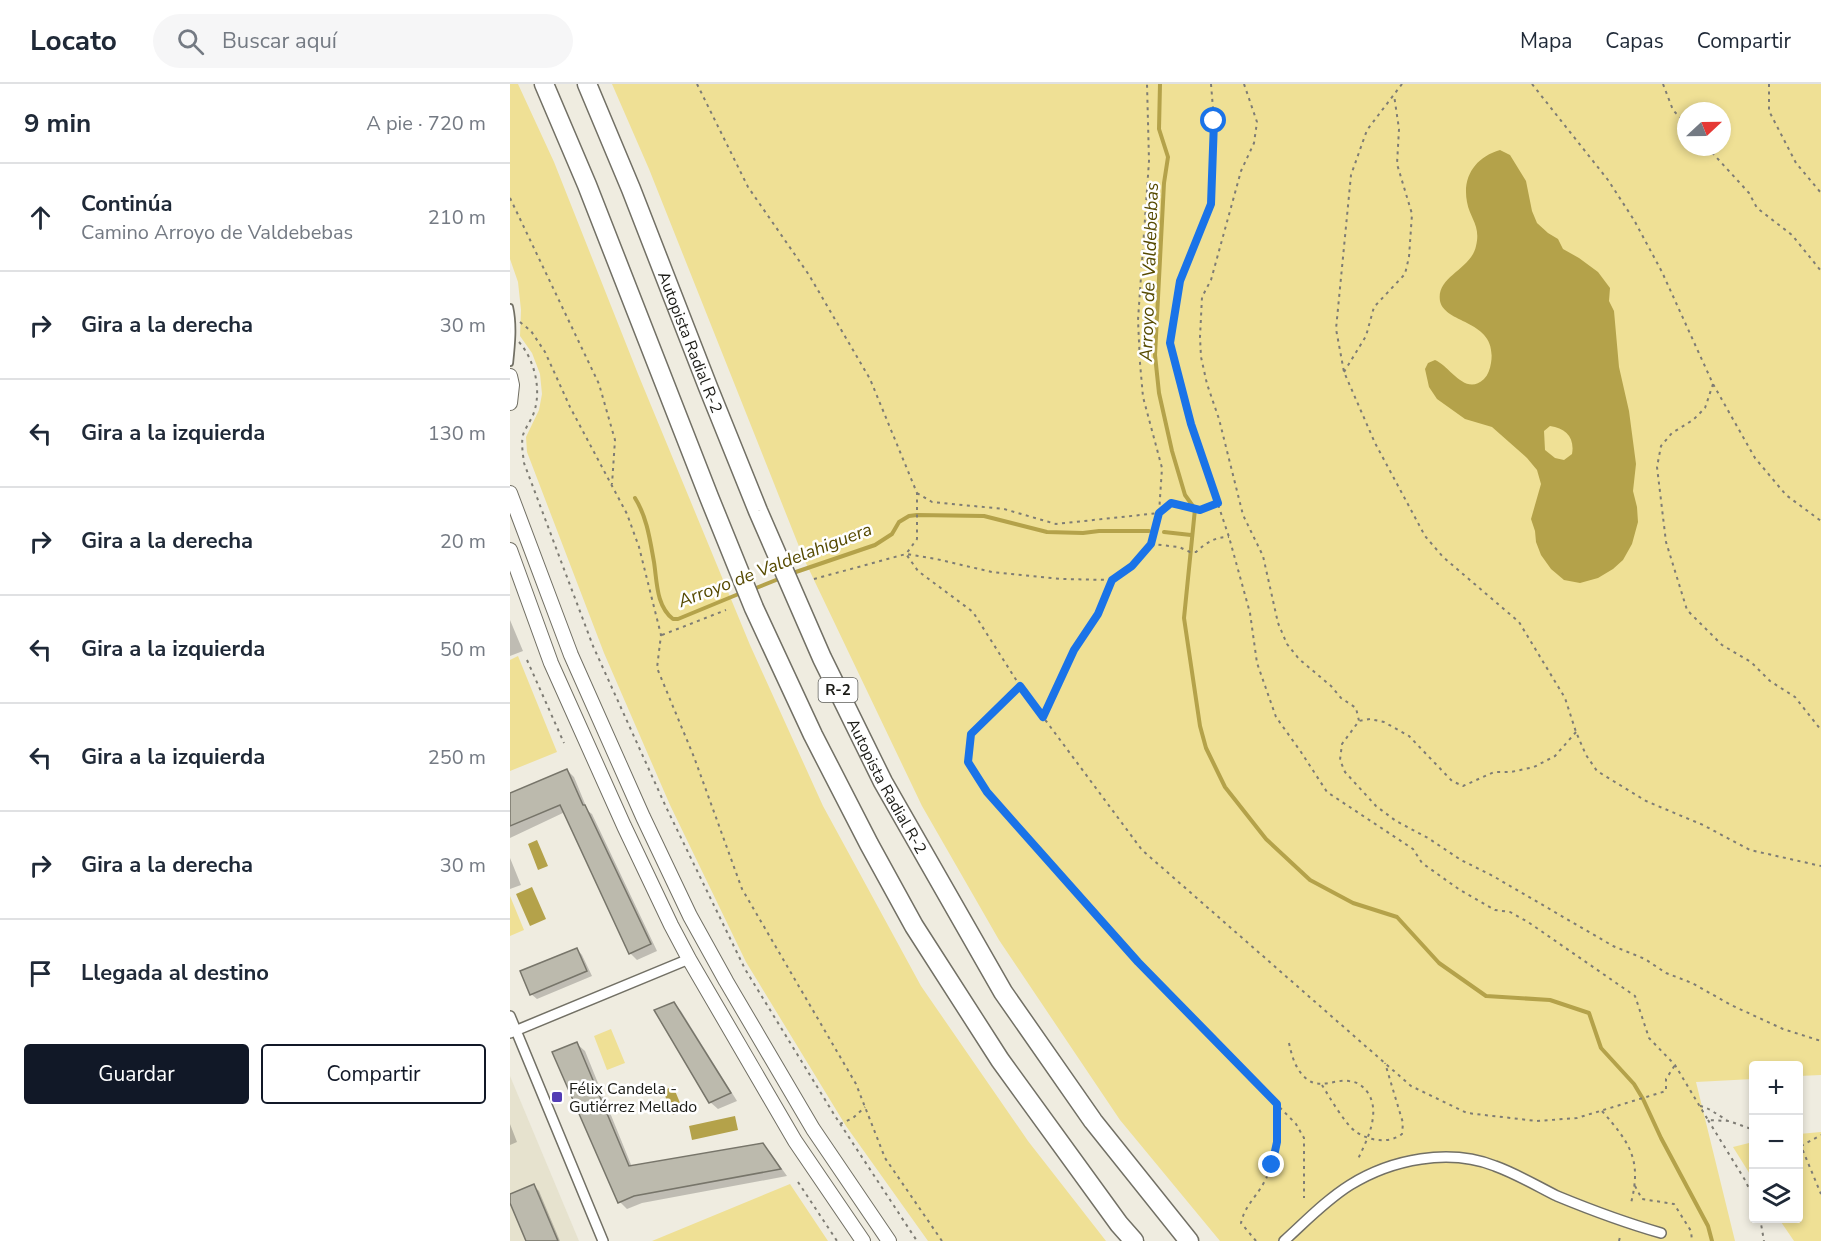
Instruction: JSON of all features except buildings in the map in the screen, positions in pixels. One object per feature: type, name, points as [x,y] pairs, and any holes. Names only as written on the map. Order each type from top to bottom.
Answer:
[{"type":"highway","name":"R-2","points":[[544,84],[587,185],[754,608],[813,735],[914,926],[1000,1060],[1119,1224],[1134,1241]]},
{"type":"highway","name":"Autopista Radial R-2","points":[[587,84],[631,189],[758,511],[822,658],[883,782],[1004,992],[1093,1121],[1189,1241]]},
{"type":"street","points":[[510,376],[512,385],[510,403]]},
{"type":"street","points":[[510,493],[571,655],[690,916],[813,1130],[889,1241]]},
{"type":"street","points":[[510,550],[551,663],[624,826],[689,960],[795,1141],[863,1241]]},
{"type":"street","points":[[513,1032],[689,960]]},
{"type":"street","points":[[510,1016],[513,1032],[603,1241]]},
{"type":"street","points":[[1284,1241],[1329,1200],[1372,1173],[1395,1165],[1449,1156],[1475,1159],[1497,1166],[1559,1196],[1625,1222],[1661,1233]]},
{"type":"lane","points":[[510,307],[512,316],[510,363]]},
{"type":"path","points":[[697,84],[748,188],[809,275],[870,379],[917,494],[917,539],[906,554]]},
{"type":"path","points":[[1043,717],[1074,650],[1098,614],[1112,580],[1132,566],[1151,544],[1159,513],[1162,468],[1143,397],[1138,320],[1149,161],[1147,84]]},
{"type":"path","points":[[1211,84],[1214,121],[1211,204],[1180,281],[1170,343],[1191,424],[1229,537],[1250,614],[1257,663],[1276,717],[1327,792],[1413,849],[1422,863],[1460,890],[1495,910],[1510,912],[1528,921],[1635,996],[1650,1038],[1675,1065],[1749,1188]]},
{"type":"path","points":[[1244,84],[1257,122],[1254,143],[1241,171],[1211,280],[1202,297],[1201,357],[1243,515],[1263,556],[1278,623],[1287,644],[1299,659],[1331,686],[1341,698],[1356,708],[1359,721]]},
{"type":"path","points":[[1402,84],[1367,130],[1351,175],[1336,328],[1344,372],[1375,443],[1425,536],[1443,557],[1519,622],[1565,698],[1586,755],[1597,771],[1646,801],[1703,825],[1750,850],[1821,866]]},
{"type":"path","points":[[1532,84],[1608,180],[1634,220],[1662,272],[1713,384],[1755,458],[1786,495],[1821,521]]},
{"type":"path","points":[[1663,84],[1673,110],[1677,114]]},
{"type":"path","points":[[1769,84],[1769,111],[1796,163],[1821,193]]},
{"type":"path","points":[[1344,372],[1366,336],[1374,307],[1405,274],[1409,257],[1412,214],[1397,164],[1399,129],[1394,94]]},
{"type":"path","points":[[1715,156],[1749,194],[1757,208],[1792,235],[1821,271]]},
{"type":"path","points":[[510,198],[599,384],[615,440],[612,484]]},
{"type":"path","points":[[519,321],[531,331],[545,352],[570,407],[627,514],[639,547],[661,635],[657,668],[694,757],[742,890],[856,1084],[885,1158],[942,1241]]},
{"type":"path","points":[[512,336],[521,344],[530,359],[538,394],[535,409],[523,436],[524,463],[593,646],[670,816],[745,969],[840,1124],[917,1241]]},
{"type":"path","points":[[1713,384],[1705,408],[1693,420],[1672,433],[1661,446],[1657,467],[1666,542],[1687,610],[1722,645],[1751,662],[1770,681],[1795,697],[1821,730]]},
{"type":"path","points":[[917,494],[932,502],[1004,509],[1056,524],[1159,513],[1171,503],[1200,510],[1218,503]]},
{"type":"path","points":[[1151,544],[1179,547],[1190,552],[1197,552],[1205,543],[1229,537]]},
{"type":"path","points":[[906,554],[918,571],[973,612],[1020,686],[1142,850],[1411,1086],[1467,1113],[1537,1121],[1577,1118],[1666,1091],[1666,1079],[1675,1065]]},
{"type":"path","points":[[814,579],[906,554],[992,572],[1061,579],[1112,580]]},
{"type":"path","points":[[661,635],[726,610]]},
{"type":"path","points":[[527,660],[564,743]]},
{"type":"path","points":[[1020,686],[971,734],[968,762],[987,792],[1138,962],[1296,1124],[1304,1138],[1304,1198]]},
{"type":"path","points":[[1576,732],[1555,756],[1534,767],[1511,772],[1494,772],[1463,786],[1452,781],[1409,736],[1384,722],[1370,719],[1359,721],[1342,744],[1340,760],[1345,772],[1376,806],[1396,821],[1428,838],[1461,860],[1493,876],[1613,946],[1645,958],[1666,974],[1692,983],[1731,1005],[1783,1029],[1821,1041]]},
{"type":"path","points":[[1289,1043],[1298,1069],[1309,1081],[1322,1085],[1348,1081],[1360,1083],[1366,1089],[1374,1107],[1368,1137],[1358,1159]]},
{"type":"path","points":[[1322,1085],[1355,1132],[1380,1141],[1395,1139],[1402,1134],[1403,1124],[1385,1063]]},
{"type":"path","points":[[1256,1241],[1241,1223],[1243,1213],[1272,1165],[1277,1142],[1277,1104]]},
{"type":"path","points":[[1698,1105],[1749,1128]]},
{"type":"path","points":[[840,1124],[853,1118],[865,1107]]},
{"type":"path","points":[[1602,1111],[1615,1125],[1634,1157],[1635,1186],[1631,1203]]},
{"type":"path","points":[[1708,1120],[1729,1121]]},
{"type":"path","points":[[1803,1144],[1821,1135]]},
{"type":"path","points":[[1803,1153],[1821,1194]]},
{"type":"path","points":[[798,1182],[837,1241]]},
{"type":"path","points":[[1635,1186],[1642,1199],[1674,1204],[1692,1231],[1692,1241]]},
{"type":"path","points":[[1761,1223],[1764,1241]]},
{"type":"shaded area","points":[[510,84],[518,84],[554,162],[638,374],[750,645],[823,806],[921,986],[1028,1141],[1106,1241],[928,1241],[846,1126],[746,962],[670,805],[604,653],[527,452],[526,437],[539,410],[542,394],[540,374],[532,353],[520,336],[521,310],[518,282],[510,259]]},
{"type":"shaded area","points":[[612,84],[1821,84],[1821,1075],[1803,1076],[1803,1061],[1749,1061],[1749,1079],[1696,1082],[1735,1241],[1220,1241],[1120,1120],[999,940],[922,806],[804,559],[649,169]]},
{"type":"shaded area","points":[[1500,150],[1510,155],[1526,181],[1537,223],[1558,239],[1563,249],[1598,272],[1610,288],[1609,301],[1614,311],[1619,367],[1629,411],[1636,464],[1633,491],[1638,522],[1632,544],[1623,560],[1598,578],[1580,583],[1564,580],[1551,569],[1541,555],[1536,542],[1531,519],[1541,484],[1537,470],[1492,427],[1465,419],[1437,399],[1429,387],[1425,369],[1428,363],[1435,360],[1458,378],[1470,384],[1477,384],[1484,379],[1489,370],[1491,349],[1487,338],[1479,330],[1444,309],[1440,301],[1440,292],[1448,279],[1468,261],[1476,246],[1477,233],[1468,208],[1467,184],[1473,169],[1491,153]],"holes":[[[1550,426],[1561,429],[1571,439],[1572,454],[1564,460],[1555,458],[1545,450],[1544,431]]]},
{"type":"shaded area","points":[[518,656],[557,752],[510,771],[510,660]]},
{"type":"shaded area","points":[[537,840],[548,866],[538,870],[528,844]]},
{"type":"shaded area","points":[[532,887],[546,919],[530,926],[516,894]]},
{"type":"shaded area","points":[[510,896],[524,930],[510,936]]},
{"type":"shaded area","points":[[611,1029],[625,1063],[607,1070],[594,1036]]},
{"type":"shaded area","points":[[510,1076],[579,1241],[510,1241]]},
{"type":"shaded area","points":[[673,1086],[683,1110],[673,1115],[663,1091]]},
{"type":"shaded area","points":[[735,1116],[738,1130],[692,1140],[689,1126]]},
{"type":"shaded area","points":[[1821,1132],[1821,1241],[1794,1241],[1782,1223],[1803,1223],[1803,1134]]},
{"type":"shaded area","points":[[1749,1143],[1749,1173],[1733,1147]]},
{"type":"shaded area","points":[[790,1184],[828,1241],[652,1241]]},
{"type":"waterway","name":"Arroyo de Valdebebas","points":[[1160,84],[1159,129],[1168,157],[1164,183],[1155,355],[1159,393],[1172,451],[1185,495],[1195,509],[1184,618],[1200,726],[1206,748],[1225,787],[1266,839],[1310,880],[1353,903],[1397,917],[1439,963],[1486,996],[1550,1000],[1589,1013],[1601,1048],[1634,1084],[1643,1099],[1708,1226],[1712,1241]]},
{"type":"waterway","name":"Arroyo de Valdelahiguera","points":[[635,498],[648,529],[660,600],[667,614],[673,619],[678,619],[741,593]]},
{"type":"waterway","name":"Arroyo de Valdelahiguera","points":[[790,574],[875,545],[892,534],[899,522],[909,516],[917,515],[984,516],[1047,532],[1149,531]]},
{"type":"waterway","name":"Arroyo de Valdelahiguera","points":[[1164,532],[1191,535]]},
{"type":"waterway","name":"Arroyo de Valdelahiguera","points":[[751,590],[781,578]]},
{"type":"place","name":"Félix Candela - Gutiérrez Mellado","points":[[557,1097]]},
{"type":"route","points":[[1214,121],[1211,204],[1180,281],[1170,343],[1191,424],[1218,503],[1200,510],[1171,503],[1159,513],[1151,544],[1132,566],[1112,580],[1098,614],[1074,650],[1043,717],[1020,686],[971,734],[968,762],[987,792],[1138,962],[1277,1104],[1277,1142],[1272,1165]]}]
